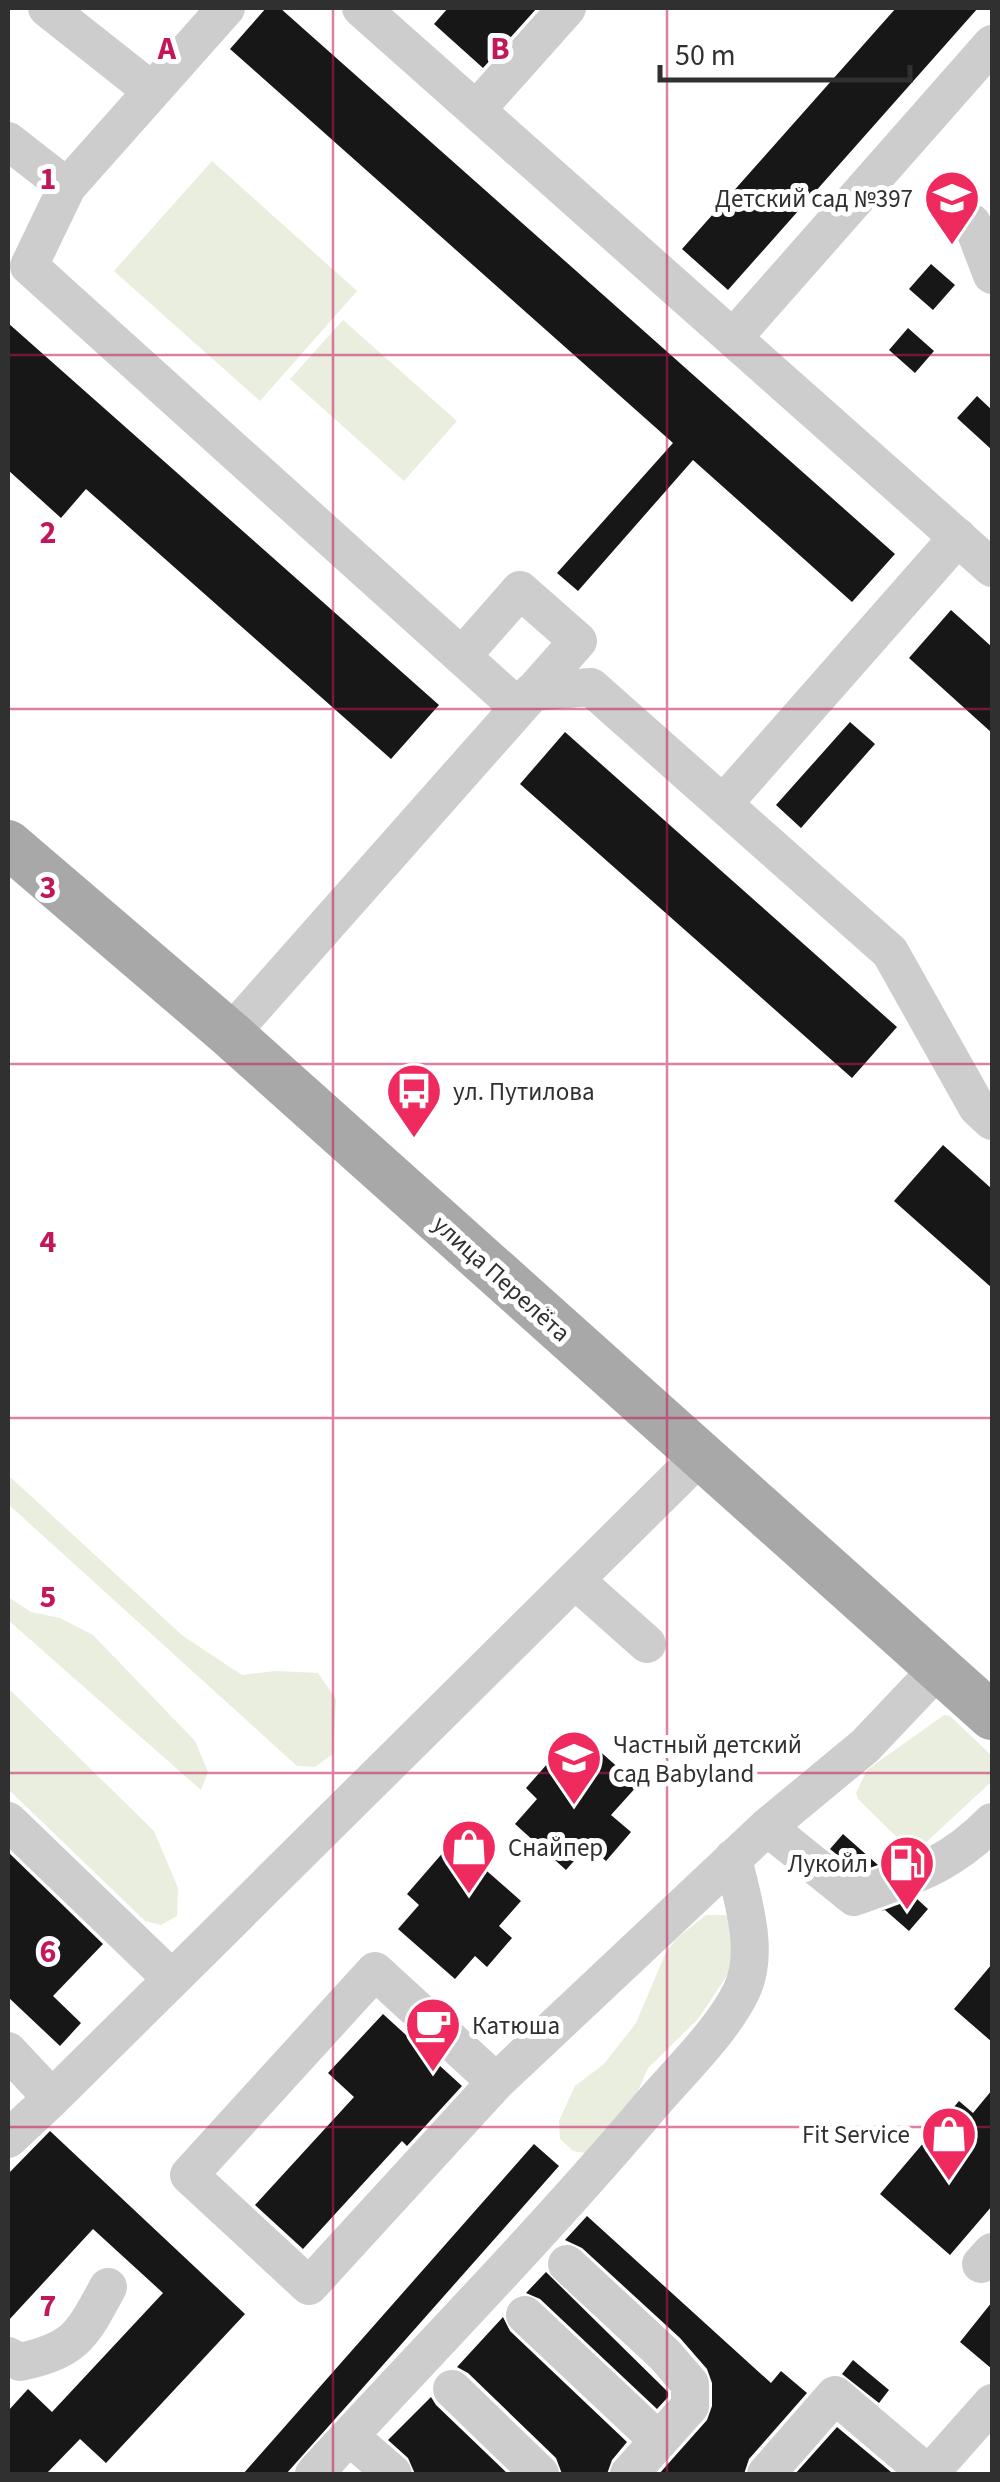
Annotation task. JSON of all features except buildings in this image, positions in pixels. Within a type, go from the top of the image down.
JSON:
[{"type":"main road","name":"улица Перелёта","points":[[8,844],[230,1034],[992,1716]]},
{"type":"lane","points":[[46,8],[152,91]]},
{"type":"lane","points":[[226,8],[67,187],[29,266],[462,656],[525,700],[591,686],[890,952],[977,1107],[992,1121]]},
{"type":"lane","points":[[361,8],[958,538],[991,563]]},
{"type":"lane","points":[[476,110],[567,8]]},
{"type":"lane","points":[[733,338],[992,44]]},
{"type":"lane","points":[[8,141],[67,187]]},
{"type":"lane","points":[[972,223],[992,275]]},
{"type":"lane","points":[[723,804],[958,538]]},
{"type":"lane","points":[[230,1034],[578,641],[520,590],[462,656]]},
{"type":"lane","points":[[8,2139],[700,1456]]},
{"type":"lane","points":[[575,1580],[647,1644]]},
{"type":"lane","points":[[496,2082],[375,1972],[189,2174],[309,2286],[496,2082],[767,1827],[865,1746],[938,1668]]},
{"type":"lane","points":[[8,1821],[172,1979]]},
{"type":"lane","points":[[767,1827],[854,1897],[937,1867],[976,1839],[992,1822]]},
{"type":"lane","points":[[314,2474],[576,2194],[718,2025],[742,1990],[748,1960],[748,1926],[734,1858]]},
{"type":"lane","points":[[8,2052],[52,2098]]},
{"type":"lane","points":[[567,2264],[665,2354],[690,2384],[690,2406],[629,2474]]},
{"type":"lane","points":[[8,2356],[20,2362],[54,2355],[84,2332],[108,2287]]},
{"type":"lane","points":[[526,2315],[659,2441]]},
{"type":"lane","points":[[452,2389],[540,2474]]},
{"type":"lane","points":[[766,2474],[835,2394],[928,2474],[992,2403]]},
{"type":"lane","points":[[349,2436],[392,2474]]},
{"type":"green space","points":[[212,161],[357,291],[260,401],[114,271]]},
{"type":"green space","points":[[343,320],[457,421],[404,481],[290,379]]},
{"type":"green space","points":[[8,1475],[183,1636],[242,1675],[276,1671],[318,1673],[336,1699],[333,1754],[315,1767],[297,1766],[8,1504]]},
{"type":"green space","points":[[8,1597],[31,1612],[60,1618],[93,1635],[195,1741],[208,1772],[201,1790],[8,1620]]},
{"type":"green space","points":[[8,1688],[154,1831],[178,1888],[177,1916],[161,1925],[145,1921],[8,1789]]},
{"type":"green space","points":[[944,1715],[950,1716],[992,1756],[992,1781],[920,1848],[908,1848],[856,1793],[867,1770]]},
{"type":"green space","points":[[706,1915],[725,1915],[741,1925],[738,1959],[698,2019],[648,2068],[620,2132],[591,2154],[573,2151],[560,2139],[559,2121],[575,2086],[604,2064],[636,2023],[666,1952]]},
{"type":"place","name":"Детский сад №397","points":[[952,247]]},
{"type":"place","name":"ул. Путилова","points":[[414,1140]]},
{"type":"place","name":"Частный детский сад Babyland","points":[[574,1807]]},
{"type":"place","name":"Снайпер","points":[[469,1896]]},
{"type":"place","name":"Лукойл","points":[[907,1912]]},
{"type":"place","name":"Катюша","points":[[433,2074]]},
{"type":"place","name":"Fit Service","points":[[949,2183]]}]
